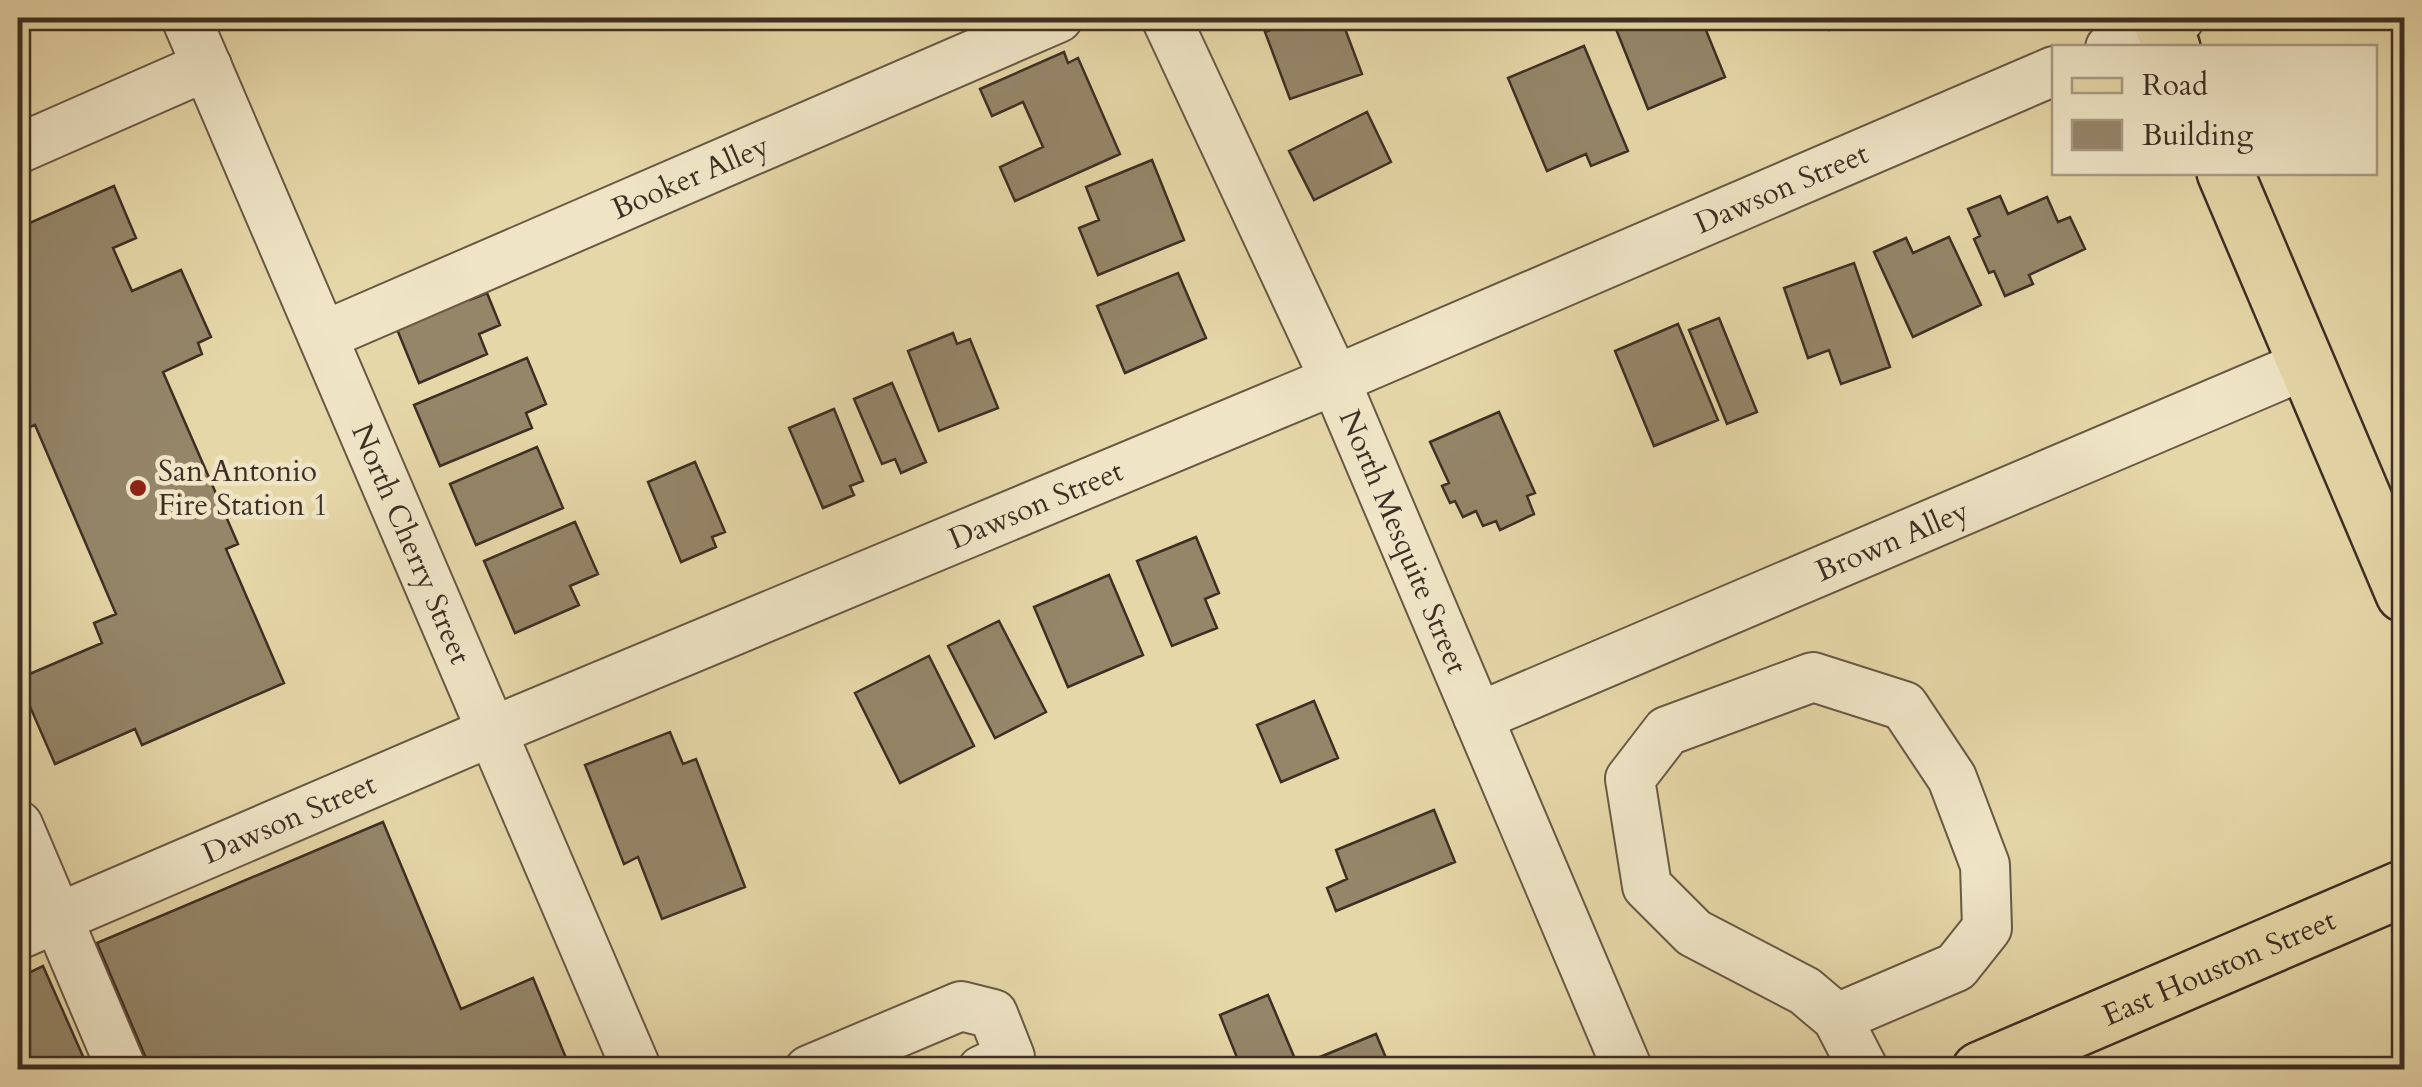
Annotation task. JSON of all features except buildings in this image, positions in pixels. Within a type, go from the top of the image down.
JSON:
[{"type":"main road","points":[[2227,175],[2306,364],[2389,513],[2404,594]]},
{"type":"main road","name":"East Houston Street","points":[[1980,1070],[2404,888]]},
{"type":"street","name":"North Cherry Street","points":[[186,18],[637,1070]]},
{"type":"street","name":"Booker Alley","points":[[324,336],[1058,18]]},
{"type":"street","name":"North Mesquite Street","points":[[1166,18],[1335,380],[1628,1070]]},
{"type":"street","points":[[2118,45],[2169,27]]},
{"type":"street","points":[[18,149],[206,66]]},
{"type":"street","name":"Dawson Street","points":[[36,927],[493,731],[1335,380],[2052,72]]},
{"type":"street","name":"Brown Alley","points":[[1478,716],[2306,364]]},
{"type":"street","points":[[1837,1018],[1956,967],[1987,928],[1985,864],[1952,778],[1904,706],[1814,676],[1668,731],[1630,779],[1647,886],[1694,933],[1805,990],[1837,1018],[1864,1070]]},
{"type":"street","points":[[18,825],[36,927],[122,1070]]},
{"type":"street","points":[[809,1070],[961,1006],[993,1014],[1010,1057],[982,1070]]},
{"type":"place","name":"San Antonio Fire Station 1","points":[[138,488]]}]
